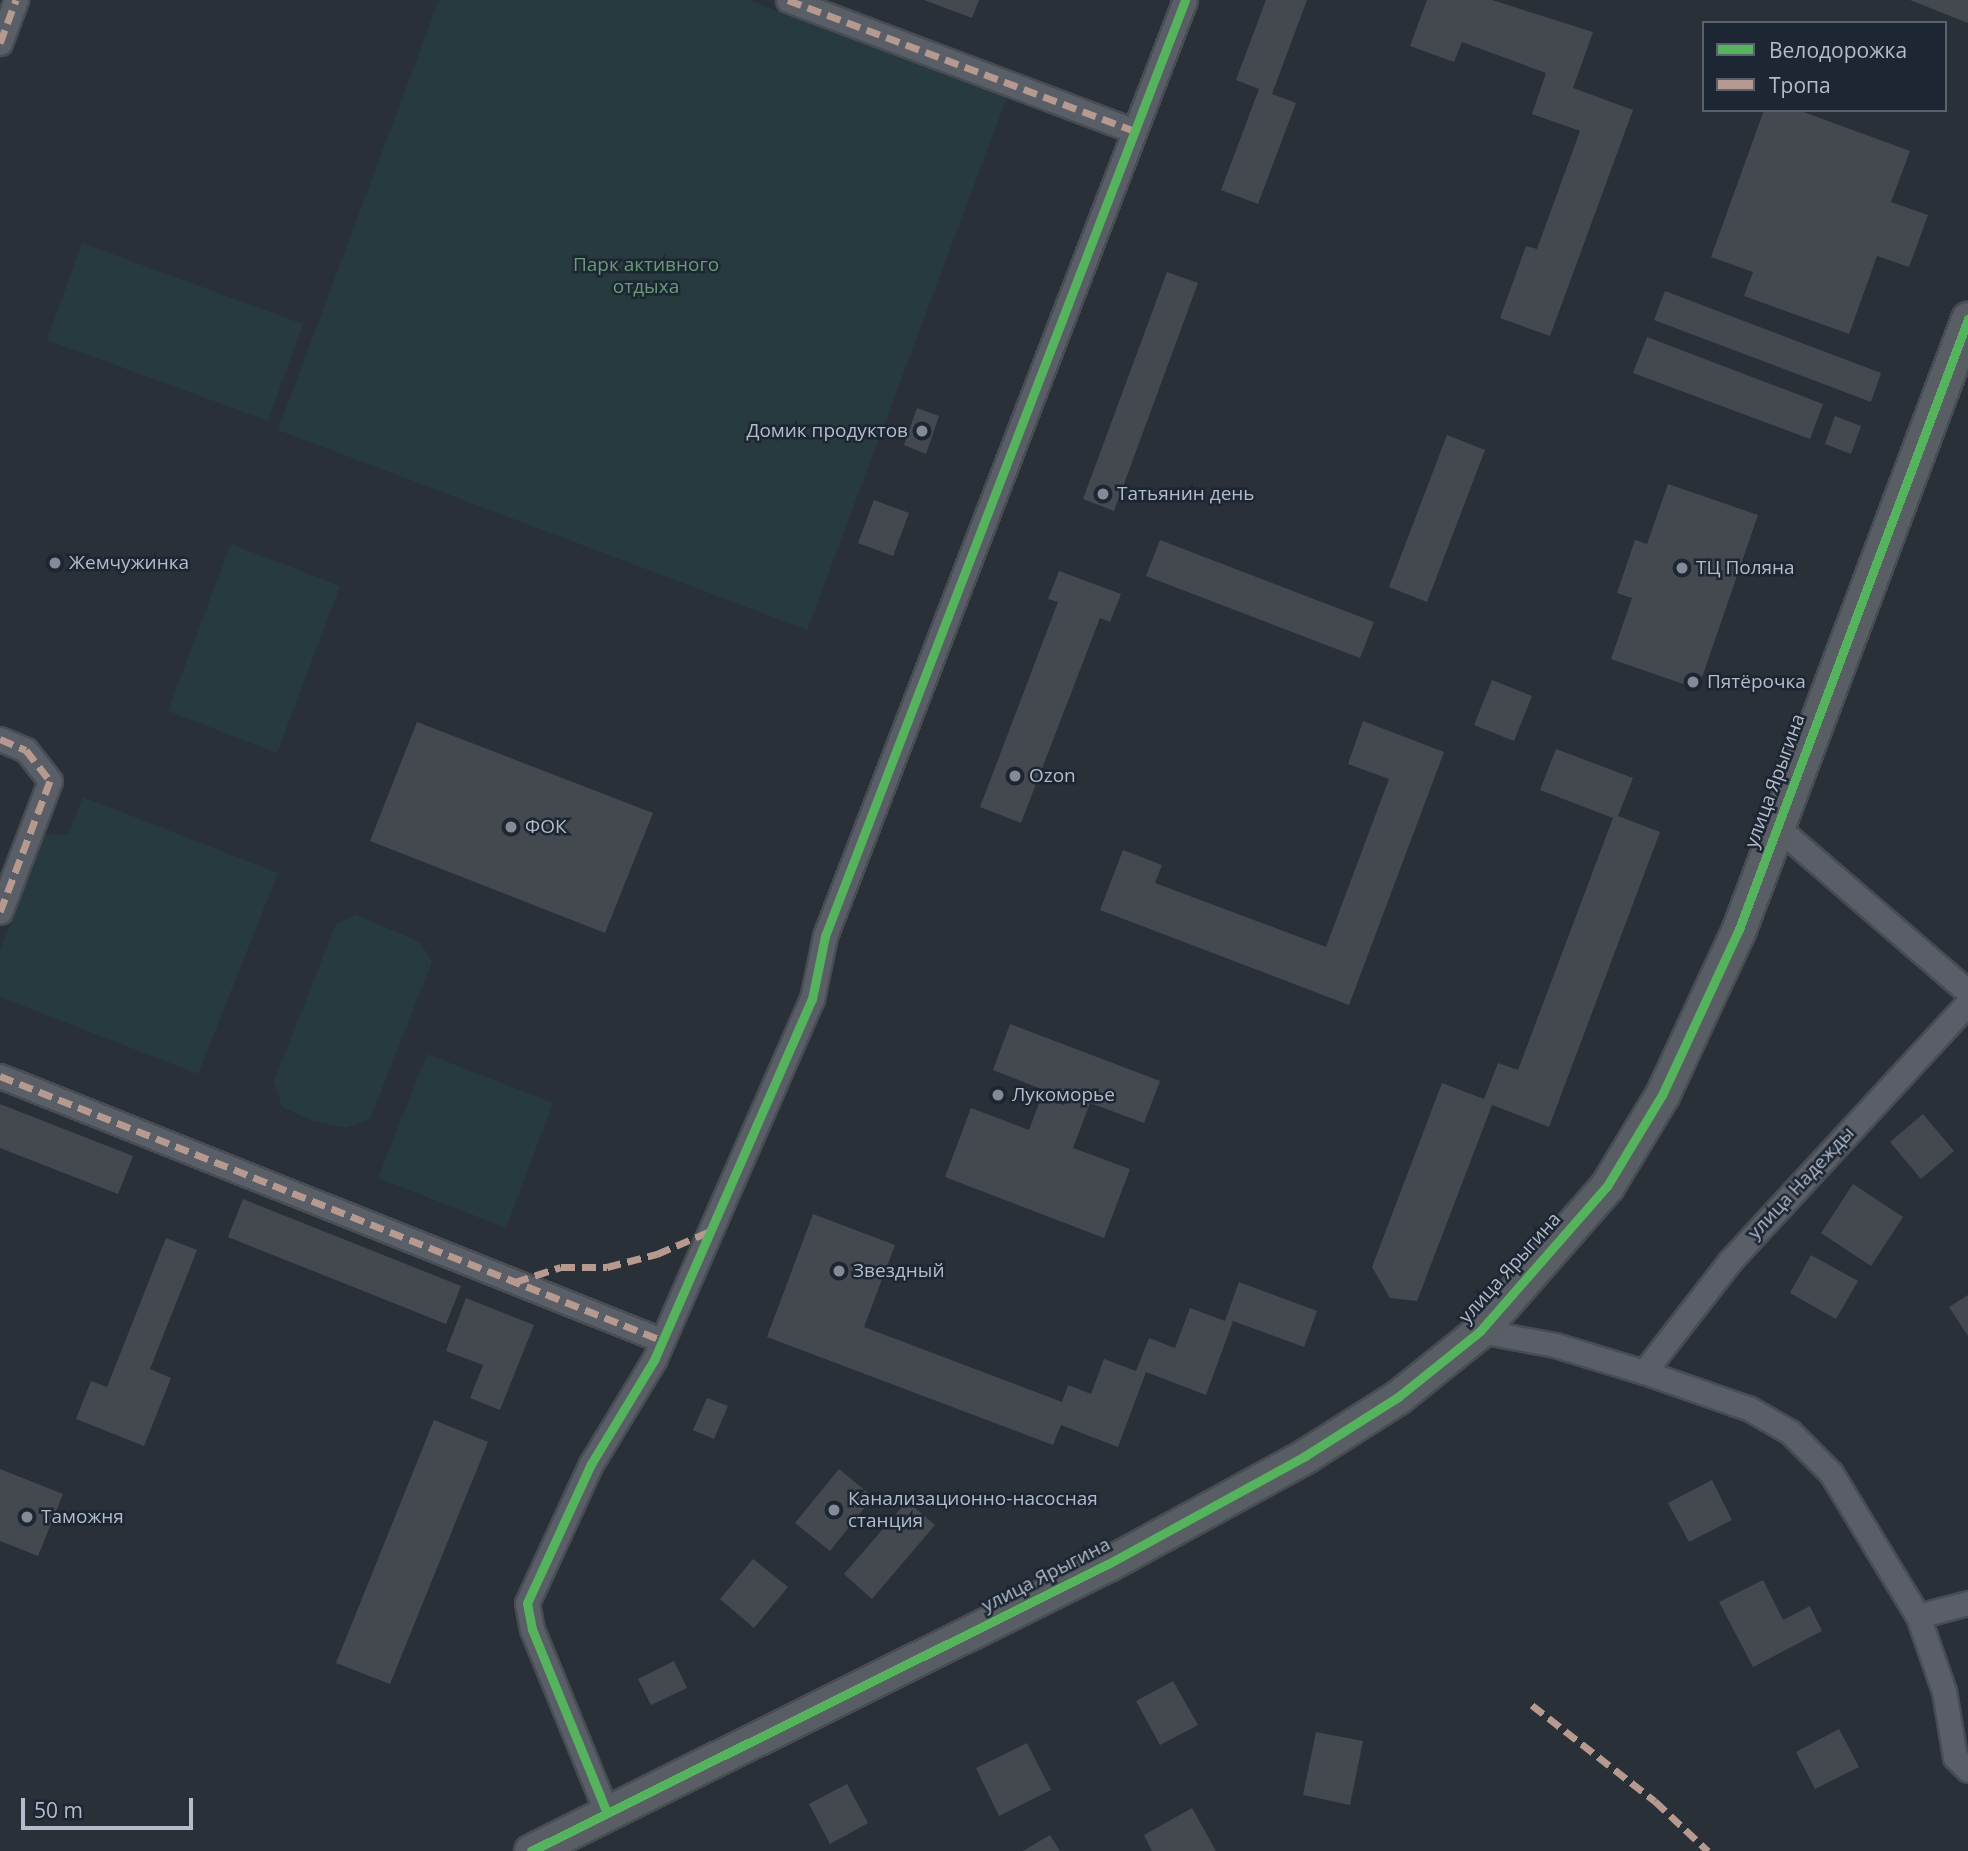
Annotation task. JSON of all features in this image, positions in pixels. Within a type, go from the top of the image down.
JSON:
[{"type":"street","points":[[0,43],[16,0]]},
{"type":"street","points":[[788,0],[1132,130]]},
{"type":"street","points":[[607,1813],[532,1629],[527,1603],[591,1464],[661,1340],[812,999],[825,936],[989,518],[1132,130],[1185,0]]},
{"type":"street","name":"улица Ярыгина","points":[[531,1851],[1108,1564],[1305,1456],[1398,1397],[1480,1331],[1607,1186],[1662,1095],[1739,929],[1968,319]]},
{"type":"street","points":[[0,739],[26,750],[50,781],[0,912]]},
{"type":"street","points":[[1777,827],[1968,992]]},
{"type":"street","name":"улица Надежды","points":[[1644,1371],[1730,1261],[1968,1003]]},
{"type":"street","points":[[0,1076],[661,1340]]},
{"type":"street","points":[[1480,1331],[1555,1345],[1644,1371],[1750,1409],[1790,1432],[1831,1473],[1918,1616],[1944,1690],[1955,1757],[1968,1770]]},
{"type":"street","points":[[1918,1616],[1968,1603]]},
{"type":"green space","name":"Парк активного отдыха","points":[[439,0],[749,0],[1007,97],[807,630],[278,430]]},
{"type":"green space","points":[[82,243],[303,324],[268,421],[47,340]]},
{"type":"green space","points":[[231,544],[340,586],[277,753],[168,711]]},
{"type":"green space","points":[[83,797],[278,873],[198,1074],[0,997],[0,950],[44,834],[68,835]]},
{"type":"green space","points":[[356,915],[420,942],[432,962],[370,1119],[346,1128],[313,1121],[282,1107],[274,1081],[336,924]]},
{"type":"green space","points":[[427,1054],[553,1103],[506,1228],[378,1178]]},
{"type":"building","points":[[924,0],[979,0],[972,18]]},
{"type":"building","points":[[1266,0],[1307,0],[1272,94],[1296,103],[1258,204],[1221,190],[1259,89],[1236,80]]},
{"type":"building","points":[[1427,0],[1492,0],[1593,32],[1573,88],[1633,110],[1550,336],[1500,318],[1526,246],[1537,249],[1580,131],[1532,114],[1546,73],[1462,42],[1454,62],[1410,46]]},
{"type":"building","points":[[1910,0],[1968,0],[1968,23]]},
{"type":"building","points":[[1763,112],[1803,112],[1910,151],[1891,202],[1928,215],[1909,267],[1877,256],[1849,334],[1744,296],[1753,272],[1711,257]]},
{"type":"building","points":[[1167,272],[1198,283],[1114,511],[1083,499]]},
{"type":"building","points":[[1665,291],[1881,373],[1871,402],[1654,320]]},
{"type":"building","points":[[1647,337],[1823,404],[1810,439],[1633,373]]},
{"type":"building","name":"Домик продуктов","points":[[917,408],[939,416],[926,454],[904,445]]},
{"type":"building","points":[[1835,416],[1861,426],[1851,454],[1825,444]]},
{"type":"building","points":[[1447,435],[1485,450],[1427,602],[1389,587]]},
{"type":"building","name":"ТЦ Поляна","points":[[1668,484],[1758,515],[1698,689],[1611,659],[1632,598],[1617,593],[1635,540],[1647,544]]},
{"type":"building","points":[[874,500],[909,513],[893,556],[858,543]]},
{"type":"building","points":[[1160,540],[1374,622],[1360,658],[1146,576]]},
{"type":"building","points":[[1059,571],[1121,594],[1110,622],[1100,618],[1021,823],[980,807],[1058,602],[1048,599]]},
{"type":"building","points":[[1492,680],[1532,696],[1514,741],[1474,725]]},
{"type":"building","points":[[1363,721],[1444,752],[1349,1005],[1100,910],[1123,850],[1162,865],[1155,883],[1326,947],[1389,779],[1348,764]]},
{"type":"building","name":"ФОК","points":[[417,722],[653,813],[605,933],[370,841]]},
{"type":"building","points":[[1556,749],[1633,778],[1618,816],[1660,832],[1549,1127],[1492,1105],[1417,1301],[1390,1298],[1372,1267],[1442,1083],[1484,1099],[1498,1063],[1518,1070],[1613,818],[1540,790]]},
{"type":"building","points":[[1010,1024],[1160,1081],[1144,1123],[1090,1103],[1073,1148],[1130,1169],[1104,1238],[945,1177],[971,1108],[1029,1130],[1044,1090],[993,1070]]},
{"type":"building","points":[[0,1104],[133,1156],[118,1194],[0,1148]]},
{"type":"building","points":[[1923,1114],[1954,1151],[1921,1179],[1890,1142]]},
{"type":"building","points":[[1853,1184],[1903,1217],[1871,1266],[1821,1233]]},
{"type":"building","points":[[243,1199],[461,1286],[446,1324],[228,1237]]},
{"type":"building","points":[[813,1214],[895,1245],[864,1327],[1062,1402],[1068,1385],[1091,1394],[1104,1359],[1136,1371],[1149,1338],[1175,1348],[1190,1308],[1225,1321],[1239,1282],[1317,1311],[1304,1347],[1233,1321],[1206,1395],[1146,1372],[1118,1447],[1061,1425],[1053,1445],[767,1337]]},
{"type":"building","points":[[166,1238],[197,1250],[150,1369],[171,1378],[144,1446],[76,1419],[91,1381],[107,1387]]},
{"type":"building","points":[[1811,1255],[1858,1281],[1836,1319],[1790,1293]]},
{"type":"building","points":[[1968,1295],[1968,1336],[1949,1307]]},
{"type":"building","points":[[466,1298],[534,1325],[500,1410],[470,1398],[483,1365],[446,1351]]},
{"type":"building","points":[[707,1398],[728,1406],[714,1439],[693,1430]]},
{"type":"building","points":[[434,1420],[488,1442],[390,1684],[336,1663]]},
{"type":"building","name":"Таможня","points":[[0,1469],[63,1494],[38,1556],[0,1541]]},
{"type":"building","name":"Канализационно-насосная станция","points":[[839,1469],[873,1497],[830,1551],[795,1523]]},
{"type":"building","points":[[1712,1480],[1732,1520],[1689,1542],[1668,1503]]},
{"type":"building","points":[[907,1501],[935,1525],[872,1599],[844,1574]]},
{"type":"building","points":[[753,1559],[788,1587],[754,1628],[720,1599]]},
{"type":"building","points":[[1763,1580],[1783,1620],[1810,1606],[1822,1631],[1753,1667],[1719,1602]]},
{"type":"building","points":[[674,1661],[687,1688],[651,1705],[638,1679]]},
{"type":"building","points":[[1173,1681],[1198,1725],[1160,1745],[1136,1701]]},
{"type":"building","points":[[1839,1729],[1859,1767],[1815,1789],[1796,1752]]},
{"type":"building","points":[[1316,1732],[1363,1741],[1350,1805],[1303,1795]]},
{"type":"building","points":[[1027,1743],[1051,1790],[999,1816],[976,1768]]},
{"type":"building","points":[[847,1784],[868,1823],[830,1844],[809,1804]]},
{"type":"building","points":[[1192,1808],[1216,1851],[1152,1851],[1144,1835]]},
{"type":"building","points":[[1050,1835],[1060,1851],[1023,1851]]},
{"type":"marked path","points":[[0,43],[16,0]]},
{"type":"marked path","points":[[788,0],[1132,130]]},
{"type":"marked path","points":[[0,739],[26,750],[50,781],[0,912]]},
{"type":"marked path","points":[[0,1076],[661,1340]]},
{"type":"marked path","points":[[515,1282],[561,1267],[607,1267],[657,1254],[708,1232]]},
{"type":"marked path","points":[[1532,1705],[1655,1801],[1708,1851]]},
{"type":"cycle path","points":[[607,1813],[532,1629],[527,1603],[591,1464],[654,1360],[812,999],[825,936],[1185,0]]},
{"type":"cycle path","points":[[531,1851],[1108,1564],[1305,1456],[1398,1397],[1480,1331],[1607,1186],[1662,1095],[1739,929],[1968,319]]},
{"type":"place","name":"Домик продуктов","points":[[922,431]]},
{"type":"place","name":"Татьянин день","points":[[1103,494]]},
{"type":"place","name":"Жемчужинка","points":[[55,563]]},
{"type":"place","name":"ТЦ Поляна","points":[[1682,568]]},
{"type":"place","name":"Пятёрочка","points":[[1693,682]]},
{"type":"place","name":"Ozon","points":[[1015,776]]},
{"type":"place","name":"ФОК","points":[[511,827]]},
{"type":"place","name":"Лукоморье","points":[[998,1095]]},
{"type":"place","name":"Звездный","points":[[839,1271]]},
{"type":"place","name":"Канализационно-насосная станция","points":[[834,1510]]},
{"type":"place","name":"Таможня","points":[[27,1517]]}]
